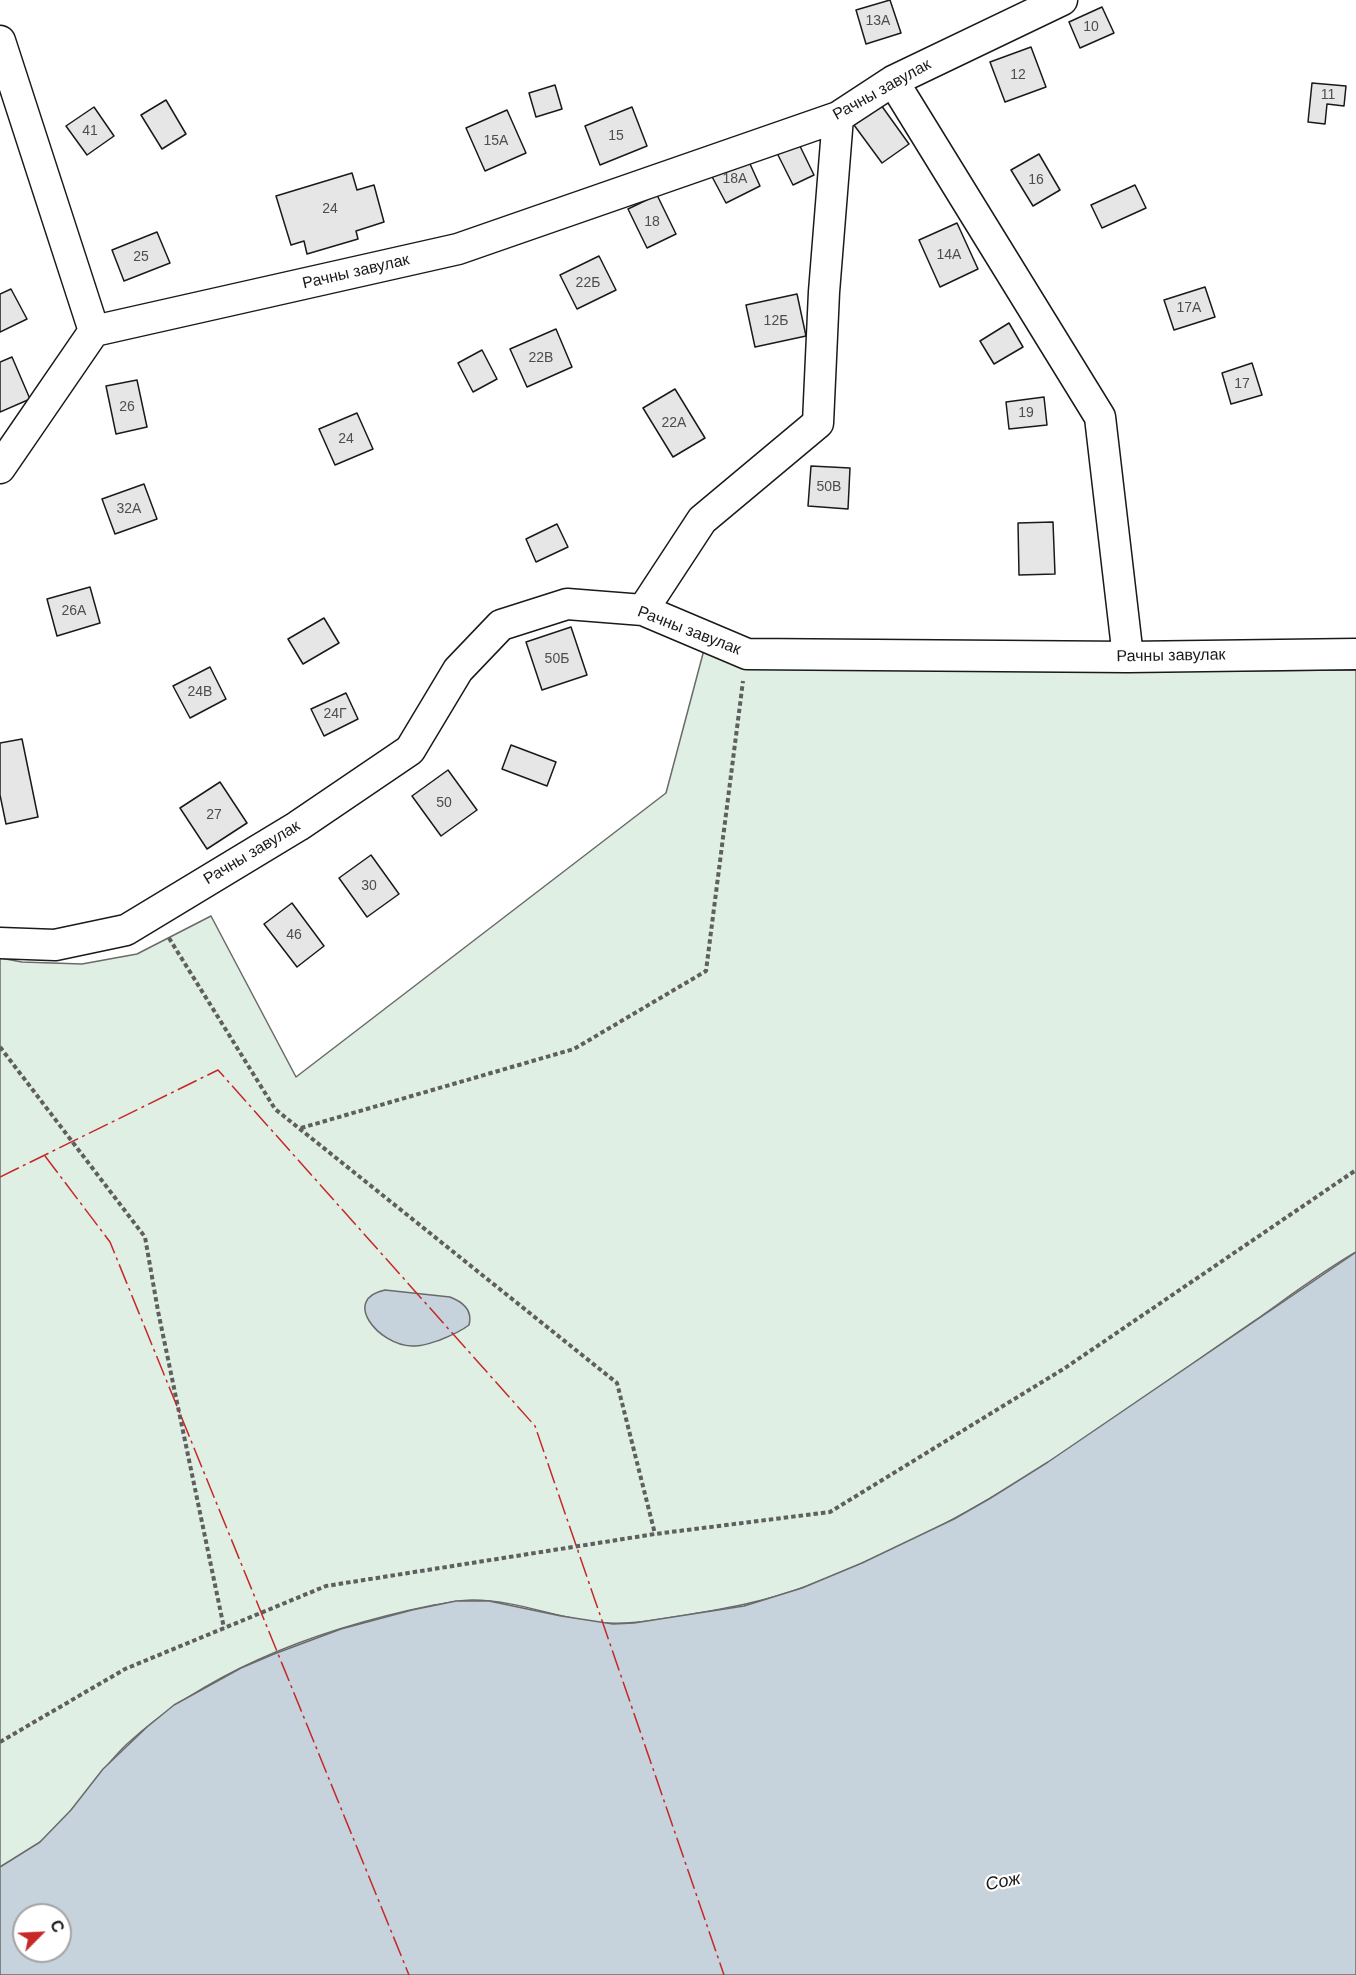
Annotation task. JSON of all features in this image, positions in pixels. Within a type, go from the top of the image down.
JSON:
[{"type":"street","name":"Рачны завулак","points":[[94,331],[458,249],[838,117],[893,81],[1062,0]]},
{"type":"street","points":[[0,40],[94,331],[0,468]]},
{"type":"street","points":[[893,81],[1100,417],[1128,657]]},
{"type":"street","points":[[643,610],[702,520],[818,423],[824,292],[838,117]]},
{"type":"street","name":"Рачны завулак","points":[[0,944],[55,945],[126,930],[298,826],[410,750],[458,670],[501,625],[567,604],[643,610],[747,654],[1128,657],[1356,654]]},
{"type":"path","points":[[300,1128],[574,1049],[706,971],[747,654]]},
{"type":"path","points":[[153,912],[275,1109],[617,1383],[655,1534]]},
{"type":"path","points":[[0,1047],[144,1237],[224,1628]]},
{"type":"path","points":[[0,1742],[125,1669],[326,1586],[655,1534],[830,1512],[1065,1368],[1356,1170]]},
{"type":"green space","points":[[705,646],[772,668],[1081,672],[1356,670],[1356,1252],[1307,1283],[1024,1478],[923,1535],[807,1586],[733,1607],[630,1623],[580,1620],[504,1603],[458,1601],[352,1625],[271,1654],[195,1693],[160,1717],[115,1756],[52,1832],[30,1850],[0,1867],[0,958],[22,962],[82,964],[137,954],[211,916],[296,1077],[666,793]]},
{"type":"water","name":"Сож","points":[[1356,1252],[1356,1975],[0,1975],[0,1867],[40,1842],[71,1810],[103,1769],[147,1727],[174,1705],[241,1668],[341,1629],[456,1601],[489,1601],[613,1624],[634,1623],[744,1606],[802,1588],[862,1563],[954,1519],[1048,1462]]},
{"type":"water","points":[[385,1290],[450,1297],[466,1307],[470,1315],[469,1325],[440,1340],[426,1344],[415,1346],[399,1344],[377,1330],[369,1321],[365,1311],[366,1302],[372,1295]]},
{"type":"building","points":[[890,0],[901,33],[866,44],[856,10]]},
{"type":"building","points":[[1102,7],[1114,33],[1080,48],[1069,22]]},
{"type":"building","points":[[1031,47],[1046,87],[1005,102],[990,62]]},
{"type":"building","points":[[1312,83],[1346,86],[1344,106],[1327,104],[1325,124],[1308,122]]},
{"type":"building","points":[[555,85],[562,109],[536,117],[529,93]]},
{"type":"building","points":[[166,100],[186,134],[162,149],[141,115]]},
{"type":"building","points":[[881,105],[909,144],[882,163],[854,125]]},
{"type":"building","points":[[94,107],[114,136],[87,155],[66,126]]},
{"type":"building","points":[[632,107],[647,146],[600,165],[585,126]]},
{"type":"building","points":[[507,110],[526,153],[485,171],[466,128]]},
{"type":"building","points":[[797,140],[814,175],[793,185],[776,151]]},
{"type":"building","points":[[1039,154],[1060,190],[1033,206],[1011,170]]},
{"type":"building","points":[[746,155],[760,186],[726,203],[709,171]]},
{"type":"building","points":[[352,173],[357,190],[374,185],[384,222],[356,231],[358,239],[307,254],[304,241],[291,245],[276,196]]},
{"type":"building","points":[[1135,185],[1146,208],[1102,228],[1091,205]]},
{"type":"building","points":[[657,195],[676,234],[647,248],[628,209]]},
{"type":"building","points":[[957,223],[978,269],[940,287],[919,240]]},
{"type":"building","points":[[157,232],[170,263],[124,281],[112,250]]},
{"type":"building","points":[[599,256],[616,290],[577,309],[560,275]]},
{"type":"building","points":[[1205,287],[1215,317],[1174,330],[1164,300]]},
{"type":"building","points":[[11,289],[27,319],[0,332],[0,294]]},
{"type":"building","points":[[797,294],[806,336],[755,347],[746,305]]},
{"type":"building","points":[[1009,323],[1023,347],[994,364],[980,341]]},
{"type":"building","points":[[556,329],[572,367],[527,387],[510,349]]},
{"type":"building","points":[[482,350],[497,379],[473,392],[458,363]]},
{"type":"building","points":[[12,357],[30,399],[0,412],[0,362]]},
{"type":"building","points":[[1252,363],[1262,395],[1231,404],[1222,373]]},
{"type":"building","points":[[137,380],[147,427],[116,434],[106,386]]},
{"type":"building","points":[[675,389],[705,438],[673,457],[643,408]]},
{"type":"building","points":[[1044,397],[1047,425],[1009,429],[1006,402]]},
{"type":"building","points":[[357,413],[373,449],[335,465],[319,429]]},
{"type":"building","points":[[811,466],[850,468],[848,509],[808,506]]},
{"type":"building","points":[[144,484],[157,519],[115,534],[102,499]]},
{"type":"building","points":[[1053,522],[1055,574],[1019,575],[1018,523]]},
{"type":"building","points":[[557,524],[568,547],[536,562],[526,539]]},
{"type":"building","points":[[90,587],[100,623],[57,636],[47,599]]},
{"type":"building","points":[[324,618],[339,643],[303,664],[288,639]]},
{"type":"building","points":[[571,627],[587,675],[542,690],[526,642]]},
{"type":"building","points":[[210,667],[226,699],[190,718],[173,686]]},
{"type":"building","points":[[346,693],[358,719],[324,736],[311,709]]},
{"type":"building","points":[[22,739],[38,817],[6,824],[0,795],[0,743]]},
{"type":"building","points":[[511,745],[556,762],[547,786],[502,769]]},
{"type":"building","points":[[448,770],[477,810],[441,836],[412,796]]},
{"type":"building","points":[[220,782],[247,823],[207,849],[180,808]]},
{"type":"building","points":[[371,855],[399,894],[367,917],[339,878]]},
{"type":"building","points":[[292,903],[324,946],[297,967],[264,924]]},
{"type":"power","points":[[0,1177],[218,1070],[535,1426],[724,1975]]},
{"type":"power","points":[[45,1156],[110,1242],[409,1975]]}]
